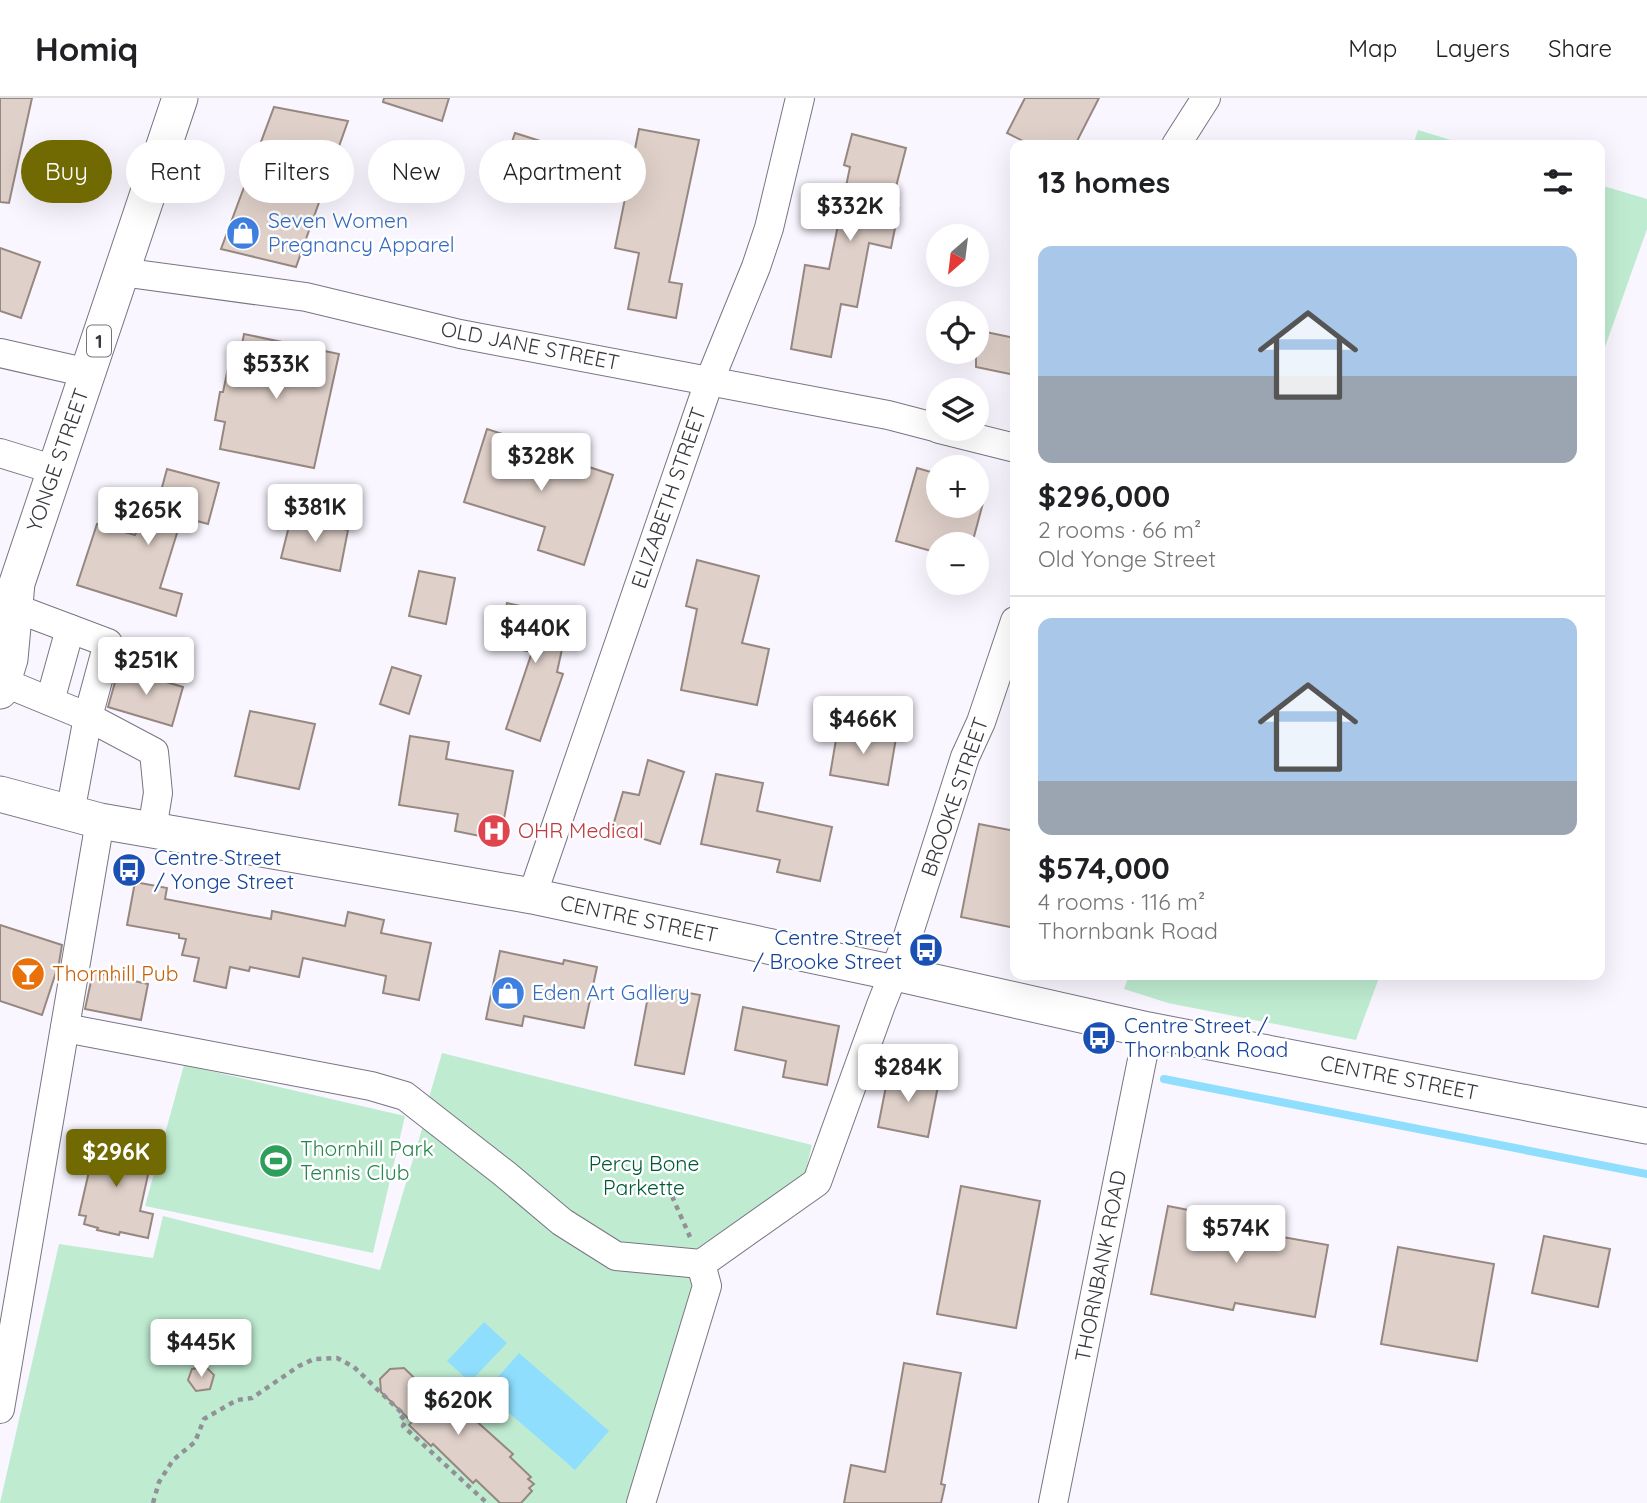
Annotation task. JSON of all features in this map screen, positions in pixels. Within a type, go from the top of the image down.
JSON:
[{"type":"main road","name":"YONGE STREET","points":[[1,687],[10,659],[11,598],[179,98]]},
{"type":"main road","name":"CENTRE STREET","points":[[0,794],[85,817],[532,896],[1148,1030],[1647,1126]]},
{"type":"street","name":"ELIZABETH STREET","points":[[532,896],[709,382],[757,267],[800,98]]},
{"type":"street","points":[[1180,140],[1206,98]]},
{"type":"street","name":"OLD JANE STREET","points":[[121,272],[306,297],[460,334],[888,415],[926,425]]},
{"type":"street","points":[[0,353],[88,373]]},
{"type":"street","name":"OLD JANE STREET","points":[[987,441],[1010,447]]},
{"type":"street","points":[[0,453],[55,470]]},
{"type":"street","points":[[11,598],[80,633],[108,643],[70,709]]},
{"type":"street","points":[[0,1409],[65,1028],[85,817],[70,709],[80,633]]},
{"type":"street","name":"BROOKE STREET","points":[[701,1264],[817,1182],[895,973],[965,757],[981,722],[1010,636]]},
{"type":"street","points":[[1,687],[70,709],[154,752],[158,793],[152,830]]},
{"type":"street","points":[[65,1028],[371,1086],[405,1096],[562,1222],[616,1256],[701,1264],[707,1286],[641,1503]]},
{"type":"street","name":"THORNBANK ROAD","points":[[1053,1503],[1148,1030]]},
{"type":"path","points":[[668,1187],[701,1264]]},
{"type":"path","points":[[153,1503],[159,1482],[173,1460],[195,1441],[204,1419],[237,1400],[253,1398],[299,1366],[314,1359],[337,1358],[354,1367],[401,1412],[399,1414],[406,1421],[403,1426],[487,1503]]},
{"type":"green space","points":[[1418,130],[1451,140],[1415,140]]},
{"type":"green space","points":[[1605,186],[1647,199],[1647,229],[1605,347]]},
{"type":"green space","points":[[1127,980],[1378,980],[1356,1040],[1168,1003],[1124,989]]},
{"type":"green space","name":"Percy Bone Parkette","points":[[442,1053],[812,1145],[804,1178],[727,1232],[696,1249],[685,1252],[664,1251],[600,1236],[428,1101]]},
{"type":"green space","name":"Thornhill Park Tennis Club","points":[[184,1065],[405,1116],[373,1253],[145,1206]]},
{"type":"green space","points":[[425,1119],[527,1205],[711,1279],[638,1503],[0,1503],[59,1244],[153,1258],[163,1216],[380,1270]]},
{"type":"water","points":[[484,1322],[507,1343],[470,1382],[447,1361]]},
{"type":"water","points":[[519,1353],[609,1431],[575,1470],[485,1392]]},
{"type":"building","points":[[0,98],[32,98],[9,203],[0,202]]},
{"type":"building","points":[[384,98],[449,98],[442,121],[383,102]]},
{"type":"building","points":[[1025,98],[1099,98],[1078,140],[1021,140],[1007,133]]},
{"type":"building","points":[[274,107],[348,121],[341,140],[262,140]]},
{"type":"building","points":[[639,129],[699,140],[669,282],[682,284],[676,318],[628,309],[639,253],[615,248],[624,203],[646,203],[646,140],[637,140]]},
{"type":"building","points":[[515,133],[537,140],[513,140]]},
{"type":"building","points":[[852,134],[906,148],[891,206],[899,208],[891,248],[869,243],[857,307],[841,304],[831,357],[791,349],[805,265],[829,269],[850,167],[844,165]]},
{"type":"building","points":[[239,201],[239,203],[319,203],[296,267],[221,249]]},
{"type":"building","points":[[0,248],[40,262],[21,318],[0,311]]},
{"type":"building","points":[[989,333],[1010,337],[1010,374],[976,367],[976,364],[989,364]]},
{"type":"building","points":[[244,334],[339,354],[314,468],[220,449],[225,422],[215,420],[220,392],[223,392],[230,359],[239,360]]},
{"type":"building","points":[[487,429],[554,451],[553,455],[613,475],[584,565],[538,550],[545,527],[464,502]]},
{"type":"building","points":[[917,468],[926,471],[926,518],[979,518],[975,532],[926,532],[926,550],[896,541]]},
{"type":"building","points":[[167,469],[219,483],[208,524],[182,517],[160,588],[182,594],[176,616],[77,585],[97,524],[135,535],[137,531],[149,535]]},
{"type":"building","points":[[291,518],[348,530],[340,571],[281,558]]},
{"type":"building","points":[[697,560],[759,576],[742,643],[769,649],[757,705],[681,690],[697,609],[686,606]]},
{"type":"building","points":[[419,571],[455,578],[446,624],[409,616]]},
{"type":"building","points":[[507,603],[569,617],[557,672],[563,674],[540,741],[506,729],[532,652],[498,645]]},
{"type":"building","points":[[392,667],[421,676],[409,714],[380,704]]},
{"type":"building","points":[[119,668],[183,687],[172,726],[108,707]]},
{"type":"building","points":[[250,711],[315,724],[299,789],[235,776]]},
{"type":"building","points":[[838,728],[896,738],[888,785],[830,775]]},
{"type":"building","points":[[410,736],[449,742],[446,759],[513,771],[500,840],[455,831],[458,814],[399,805]]},
{"type":"building","points":[[648,760],[684,772],[660,844],[612,829],[623,792],[639,795]]},
{"type":"building","points":[[716,774],[763,783],[757,811],[832,827],[820,881],[777,872],[780,860],[701,844]]},
{"type":"building","points":[[979,824],[1010,830],[1010,927],[961,917]]},
{"type":"building","points":[[135,882],[167,888],[165,899],[271,919],[272,911],[345,926],[348,912],[384,920],[381,933],[431,943],[419,1000],[383,993],[386,976],[303,958],[299,977],[250,967],[249,971],[230,967],[226,988],[194,981],[199,958],[182,955],[186,939],[179,938],[179,934],[127,925]]},
{"type":"building","name":"Thornhill Pub","points":[[0,925],[62,945],[42,1015],[0,1001]]},
{"type":"building","points":[[500,951],[563,964],[564,960],[597,967],[584,1028],[524,1016],[522,1026],[486,1019]]},
{"type":"building","points":[[93,972],[148,984],[141,1020],[85,1009]]},
{"type":"building","points":[[650,986],[700,995],[684,1074],[635,1065]]},
{"type":"building","points":[[743,1007],[839,1026],[827,1085],[783,1077],[786,1061],[735,1050]]},
{"type":"building","points":[[889,1071],[939,1081],[928,1137],[878,1127]]},
{"type":"building","points":[[88,1140],[153,1152],[140,1211],[153,1214],[148,1238],[120,1232],[119,1235],[84,1224],[86,1216],[79,1215],[90,1167],[82,1166]]},
{"type":"building","points":[[961,1186],[1040,1201],[1016,1328],[937,1314]]},
{"type":"building","points":[[1168,1206],[1250,1222],[1249,1231],[1328,1245],[1315,1317],[1235,1303],[1233,1310],[1151,1294]]},
{"type":"building","points":[[1544,1236],[1610,1249],[1598,1307],[1532,1293]]},
{"type":"building","points":[[1398,1247],[1494,1264],[1477,1361],[1381,1344]]},
{"type":"building","points":[[904,1363],[961,1373],[941,1484],[945,1485],[941,1503],[844,1503],[851,1465],[885,1472]]},
{"type":"building","points":[[206,1367],[214,1375],[210,1389],[196,1391],[188,1380],[192,1369]]},
{"type":"building","points":[[404,1368],[427,1390],[434,1383],[513,1454],[510,1457],[531,1477],[528,1479],[534,1484],[529,1488],[532,1491],[521,1503],[500,1503],[476,1480],[473,1483],[409,1425],[412,1422],[381,1392],[380,1379],[390,1369]]},
{"type":"waterway","points":[[1164,1079],[1647,1174]]},
{"type":"place","name":"Seven Women Pregnancy Apparel","points":[[243,233]]},
{"type":"place","name":"OHR Medical","points":[[494,831]]},
{"type":"place","name":"Centre Street / Yonge Street","points":[[129,870]]},
{"type":"place","name":"Centre Street / Brooke Street","points":[[926,950]]},
{"type":"place","name":"Thornhill Pub","points":[[28,974]]},
{"type":"place","name":"Eden Art Gallery","points":[[508,993]]},
{"type":"place","name":"Centre Street / Thornbank Road","points":[[1099,1038]]},
{"type":"place","name":"Thornhill Park Tennis Club","points":[[276,1161]]}]
